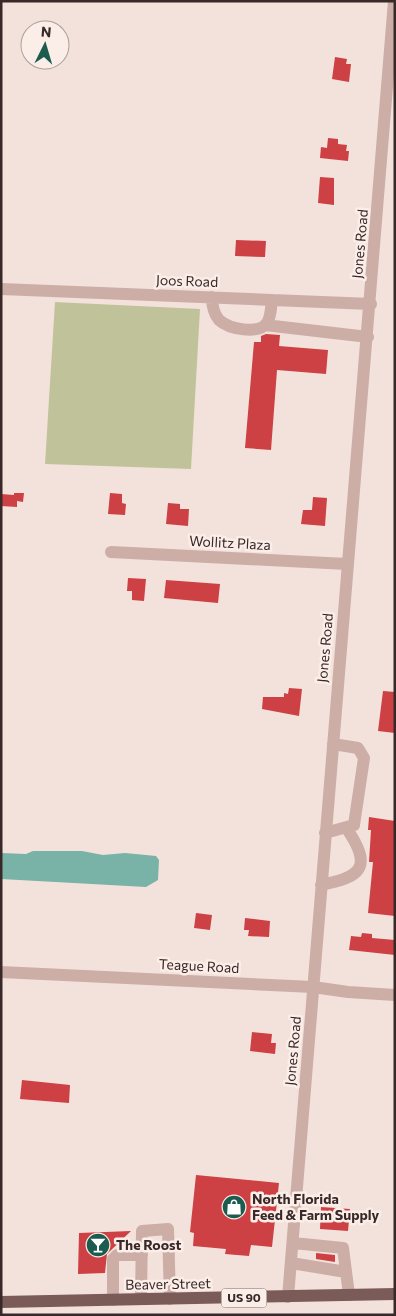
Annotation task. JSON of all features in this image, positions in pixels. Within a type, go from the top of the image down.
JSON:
[{"type":"main road","name":"Beaver Street","points":[[1,1302],[395,1294]]},
{"type":"street","name":"Jones Road","points":[[288,1297],[347,564],[392,55],[394,1]]},
{"type":"street","name":"Joos Road","points":[[1,289],[371,304]]},
{"type":"street","points":[[212,297],[212,306],[220,320],[243,330],[254,330],[266,325],[368,337]]},
{"type":"street","points":[[266,325],[272,300]]},
{"type":"street","name":"Wollitz Plaza","points":[[111,552],[347,564]]},
{"type":"street","points":[[326,833],[354,826],[364,758],[358,748],[333,744]]},
{"type":"street","points":[[321,885],[342,881],[358,871],[362,861],[361,852],[347,829]]},
{"type":"street","name":"Teague Road","points":[[1,972],[313,987],[395,996]]},
{"type":"street","points":[[141,1300],[142,1231],[168,1229],[170,1299]]},
{"type":"street","points":[[293,1243],[343,1248],[349,1295]]},
{"type":"street","points":[[307,1265],[310,1245]]},
{"type":"street","points":[[113,1300],[113,1259],[117,1255],[142,1255]]},
{"type":"street","points":[[291,1263],[346,1272]]},
{"type":"green space","points":[[55,302],[200,309],[191,469],[45,464]]},
{"type":"water","points":[[33,851],[82,851],[103,855],[125,853],[156,856],[159,860],[158,880],[146,887],[1,879],[1,853],[26,854]]},
{"type":"building","points":[[335,57],[347,59],[346,64],[351,64],[349,82],[332,79]]},
{"type":"building","points":[[328,138],[338,139],[338,144],[347,145],[346,151],[349,151],[348,161],[320,158],[321,147],[327,148]]},
{"type":"building","points":[[320,177],[334,178],[334,205],[318,203]]},
{"type":"building","points":[[236,240],[266,241],[265,257],[235,256]]},
{"type":"building","points":[[266,334],[280,335],[279,346],[328,350],[326,374],[277,370],[271,450],[245,448],[254,342],[261,342],[261,336]]},
{"type":"building","points":[[14,493],[24,493],[23,502],[17,501],[17,507],[1,506],[1,494],[14,495]]},
{"type":"building","points":[[110,493],[122,494],[122,503],[126,504],[125,515],[108,514]]},
{"type":"building","points":[[313,497],[327,498],[325,526],[301,524],[303,510],[312,510]]},
{"type":"building","points":[[168,503],[180,504],[180,509],[189,509],[188,526],[166,524]]},
{"type":"building","points":[[128,578],[146,579],[144,601],[132,600],[132,591],[127,591]]},
{"type":"building","points":[[166,580],[220,584],[218,603],[164,598]]},
{"type":"building","points":[[289,688],[302,689],[299,716],[262,709],[263,697],[284,697],[284,693],[288,694]]},
{"type":"building","points":[[383,691],[395,692],[395,733],[378,731]]},
{"type":"building","points":[[369,817],[395,821],[395,916],[368,913],[373,862],[369,862],[371,830],[368,830]]},
{"type":"building","points":[[196,913],[212,915],[210,930],[194,928]]},
{"type":"building","points":[[245,918],[270,921],[269,937],[248,936],[249,930],[244,930]]},
{"type":"building","points":[[362,933],[372,934],[372,938],[395,940],[395,955],[349,950],[351,936],[361,937]]},
{"type":"building","points":[[252,1032],[272,1034],[271,1043],[276,1043],[275,1054],[250,1051]]},
{"type":"building","points":[[22,1080],[70,1085],[69,1103],[20,1099]]},
{"type":"building","name":"North Florida Feed & Farm Supply","points":[[196,1175],[279,1183],[272,1247],[251,1245],[249,1256],[225,1254],[226,1249],[193,1246],[194,1233],[190,1232]]},
{"type":"building","points":[[321,1207],[350,1209],[348,1231],[320,1229]]},
{"type":"building","name":"The Roost","points":[[131,1231],[107,1254],[105,1273],[78,1274],[79,1233]]},
{"type":"building","points":[[316,1253],[335,1255],[335,1262],[316,1259]]},
{"type":"place","name":"North Florida Feed & Farm Supply","points":[[234,1207]]},
{"type":"place","name":"The Roost","points":[[98,1245]]}]
